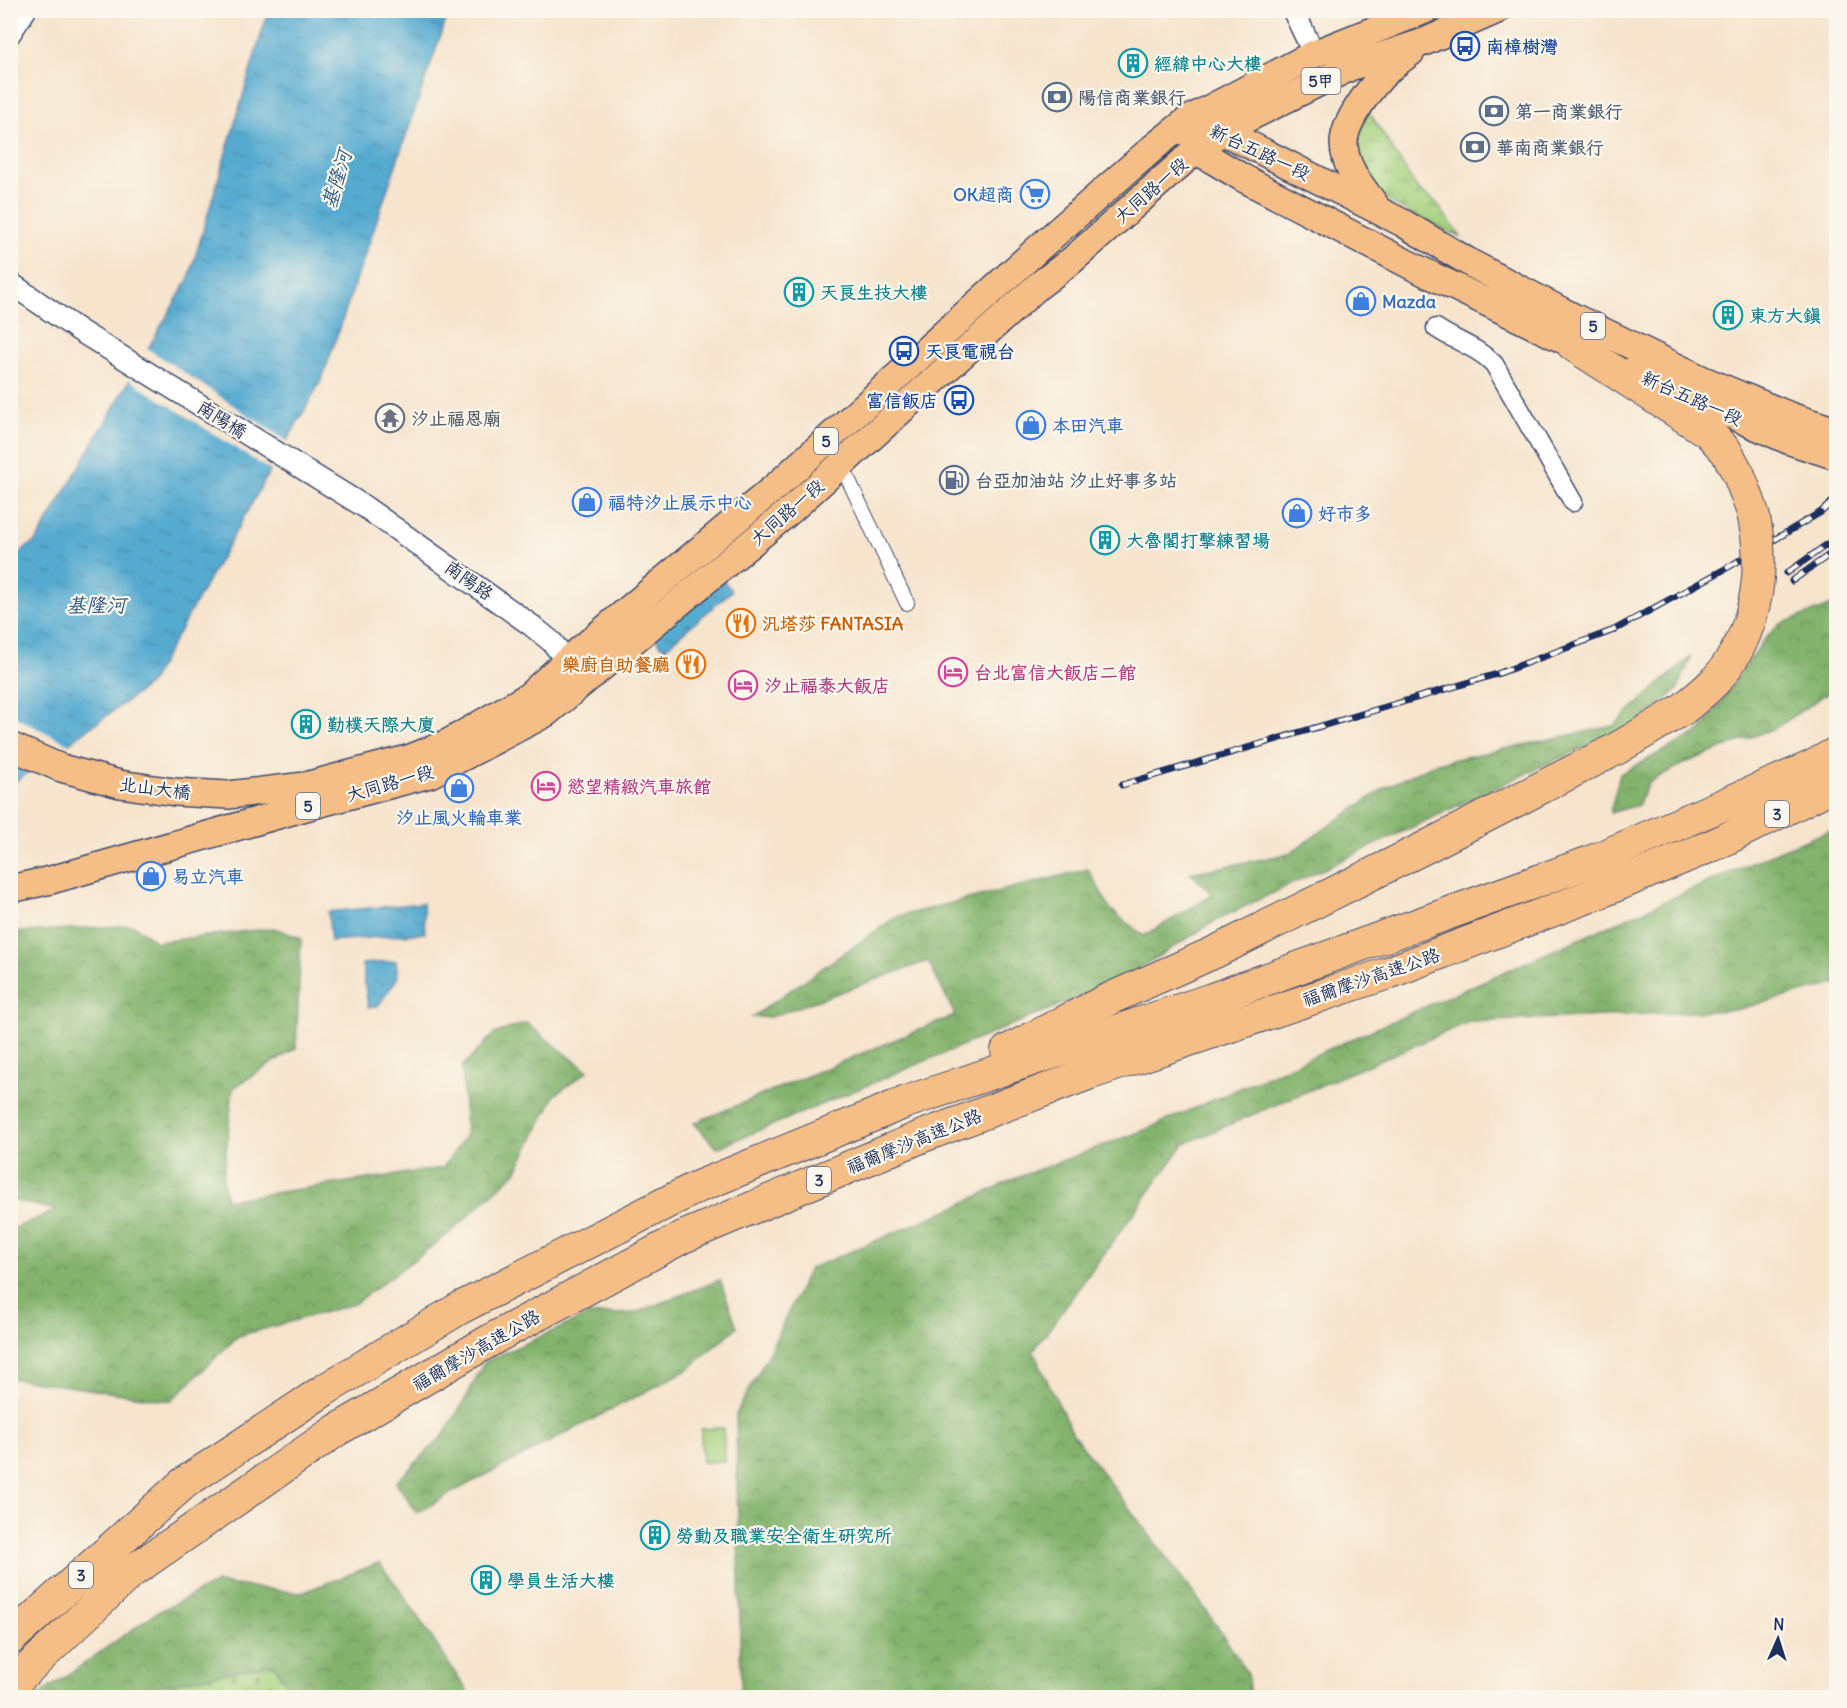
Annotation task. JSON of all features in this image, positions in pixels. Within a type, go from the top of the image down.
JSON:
[{"type":"highway","points":[[906,1102],[1107,1000],[1215,952],[1618,748],[1683,710],[1717,679],[1740,645],[1755,606],[1758,559],[1754,518],[1739,475],[1726,451],[1708,432],[1573,345]]},
{"type":"highway","name":"福爾摩沙高速公路","points":[[10,1640],[184,1483],[326,1389],[460,1308],[695,1188],[906,1102],[1223,995],[1590,862],[1813,766],[1836,753]]},
{"type":"highway","name":"福爾摩沙高速公路","points":[[10,1686],[131,1572],[337,1430],[496,1337],[683,1237],[923,1136],[1088,1074],[1385,974],[1593,896],[1718,843],[1836,784]]},
{"type":"highway","points":[[1718,843],[1803,823],[1836,807]]},
{"type":"highway","points":[[10,1621],[152,1510]]},
{"type":"main road","name":"大同路一段","points":[[305,786],[411,758],[448,743],[529,696],[567,661],[775,487],[1041,246],[1188,120],[1314,54],[1425,10]]},
{"type":"main road","name":"大同路一段","points":[[10,889],[51,880],[430,774],[546,713],[792,508],[976,341],[1196,150],[1222,131],[1350,67],[1424,42],[1497,10]]},
{"type":"main road","points":[[1379,210],[1352,173],[1344,144],[1347,127],[1361,104],[1389,69],[1424,42]]},
{"type":"main road","name":"新台五路一段","points":[[1188,120],[1222,131],[1379,210],[1472,264],[1573,317],[1701,378],[1836,456]]},
{"type":"main road","name":"新台五路一段","points":[[1188,120],[1196,150],[1244,178],[1410,265],[1573,345],[1790,428],[1836,431]]},
{"type":"main road","name":"北山大橋","points":[[10,746],[61,768],[120,784],[175,792],[228,795],[305,786]]},
{"type":"street","points":[[10,36],[27,10]]},
{"type":"street","points":[[1293,10],[1314,54]]},
{"type":"street","name":"南陽橋","points":[[10,283],[80,331],[365,507]]},
{"type":"street","points":[[1436,328],[1474,348],[1494,364],[1573,502]]},
{"type":"street","points":[[841,464],[907,603]]},
{"type":"street","name":"南陽路","points":[[365,507],[531,625],[552,642],[567,661]]},
{"type":"street","points":[[567,661],[587,681]]},
{"type":"green space","points":[[1368,110],[1418,190],[1435,201],[1461,237],[1401,209],[1377,192],[1358,153],[1359,138]]},
{"type":"green space","points":[[1836,600],[1836,687],[1777,727],[1685,763],[1649,782],[1638,805],[1610,813],[1620,774],[1701,731],[1763,641],[1778,625],[1830,606]]},
{"type":"green space","points":[[1691,656],[1678,689],[1634,727],[1544,765],[1220,918],[1122,979],[717,1148],[694,1123],[955,1015],[928,961],[770,1017],[752,1017],[896,917],[1088,869],[1111,910],[1144,936],[1213,895],[1191,873],[1288,854],[1386,787],[1437,763],[1613,726]]},
{"type":"green space","points":[[1836,828],[1836,984],[1735,1010],[1469,1022],[1184,1144],[1033,1351],[1073,1434],[1206,1610],[1247,1672],[1250,1697],[727,1697],[741,1688],[736,1414],[767,1357],[809,1269],[955,1207],[1016,1178],[1145,1130]]},
{"type":"green space","points":[[134,925],[156,942],[274,928],[301,938],[296,1048],[233,1088],[223,1178],[226,1200],[443,1168],[466,1135],[462,1067],[494,1034],[526,1023],[588,1071],[555,1095],[516,1172],[450,1233],[354,1304],[238,1336],[171,1401],[11,1378],[11,1230],[56,1210],[11,1200],[11,933]]},
{"type":"green space","points":[[720,1280],[737,1327],[687,1370],[449,1494],[417,1513],[396,1482],[443,1436],[484,1362],[589,1315],[635,1313]]},
{"type":"green space","points":[[723,1428],[725,1461],[702,1462],[701,1429]]},
{"type":"green space","points":[[379,1563],[400,1590],[471,1697],[35,1698],[156,1613],[217,1583],[301,1593]]},
{"type":"green space","points":[[273,1664],[296,1697],[134,1697],[142,1689]]},
{"type":"water","name":"基隆河","points":[[268,11],[449,11],[322,379],[149,685],[11,785],[10,560],[37,540],[189,278]]},
{"type":"water","points":[[720,577],[732,591],[664,649],[651,633]]},
{"type":"water","points":[[423,903],[425,933],[331,941],[328,912]]},
{"type":"water","points":[[396,961],[398,977],[378,1006],[368,1007],[362,964]]},
{"type":"pier","points":[[145,347],[290,443],[273,472],[127,378]]},
{"type":"pier","points":[[11,715],[71,745],[41,767],[10,753]]},
{"type":"railway","points":[[1122,785],[1497,674],[1614,630],[1725,569],[1821,512],[1836,499]]},
{"type":"railway","points":[[1787,573],[1836,538]]},
{"type":"railway","points":[[1792,581],[1836,550]]},
{"type":"place","name":"南樟樹灣","points":[[1465,46]]},
{"type":"place","name":"經緯中心大樓","points":[[1133,63]]},
{"type":"place","name":"陽信商業銀行","points":[[1057,97]]},
{"type":"place","name":"第一商業銀行","points":[[1494,111]]},
{"type":"place","name":"華南商業銀行","points":[[1475,147]]},
{"type":"place","name":"OK超商","points":[[1035,194]]},
{"type":"place","name":"天良生技大樓","points":[[799,292]]},
{"type":"place","name":"Mazda","points":[[1361,301]]},
{"type":"place","name":"東方大鎮","points":[[1728,315]]},
{"type":"place","name":"天良電視台","points":[[904,351]]},
{"type":"place","name":"富信飯店","points":[[959,400]]},
{"type":"place","name":"汐止福恩廟","points":[[390,418]]},
{"type":"place","name":"本田汽車","points":[[1031,425]]},
{"type":"place","name":"台亞加油站 汐止好事多站","points":[[954,480]]},
{"type":"place","name":"福特汐止展示中心","points":[[587,502]]},
{"type":"place","name":"好市多","points":[[1297,513]]},
{"type":"place","name":"大魯閣打擊練習場","points":[[1105,540]]},
{"type":"place","name":"汎塔莎 FANTASIA","points":[[741,623]]},
{"type":"place","name":"樂廚自助餐廳","points":[[691,664]]},
{"type":"place","name":"台北富信大飯店二館","points":[[953,672]]},
{"type":"place","name":"汐止福泰大飯店","points":[[743,685]]},
{"type":"place","name":"勤樸天際大廈","points":[[306,724]]},
{"type":"place","name":"慾望精緻汽車旅館","points":[[546,786]]},
{"type":"place","name":"汐止風火輪車業","points":[[459,788]]},
{"type":"place","name":"易立汽車","points":[[151,876]]},
{"type":"place","name":"勞動及職業安全衛生研究所","points":[[655,1535]]},
{"type":"place","name":"學員生活大樓","points":[[486,1580]]}]
